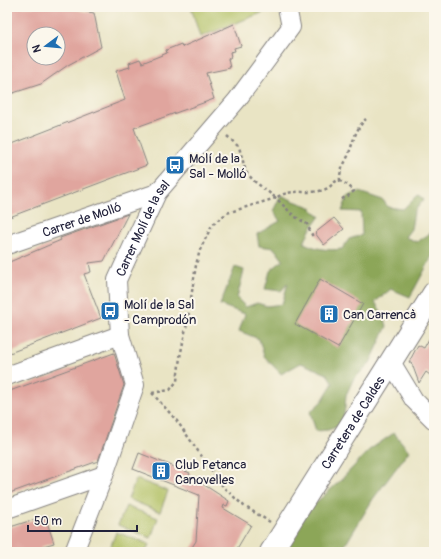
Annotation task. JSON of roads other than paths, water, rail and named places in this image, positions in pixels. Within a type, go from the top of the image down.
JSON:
[{"type":"street","name":"Carrer Molí de la sal","points":[[104,475],[135,385],[120,335],[117,280],[157,193],[237,100],[291,26],[287,7]]},
{"type":"street","name":"Carrer de Molló","points":[[7,245],[157,193]]},
{"type":"street","name":"Carretera de Caldes","points":[[271,552],[434,294]]},
{"type":"street","points":[[7,376],[120,335]]},
{"type":"street","points":[[391,362],[414,400],[434,420]]},
{"type":"street","points":[[7,509],[104,475]]},
{"type":"street","points":[[74,552],[104,475]]},
{"type":"place","name":"Molí de la Sal - Molló","points":[[175,165]]},
{"type":"place","name":"Molí de la Sal - Camprodón","points":[[110,311]]},
{"type":"place","name":"Can Carrencà","points":[[329,314]]},
{"type":"place","name":"Club Petanca Canovelles","points":[[161,471]]}]
